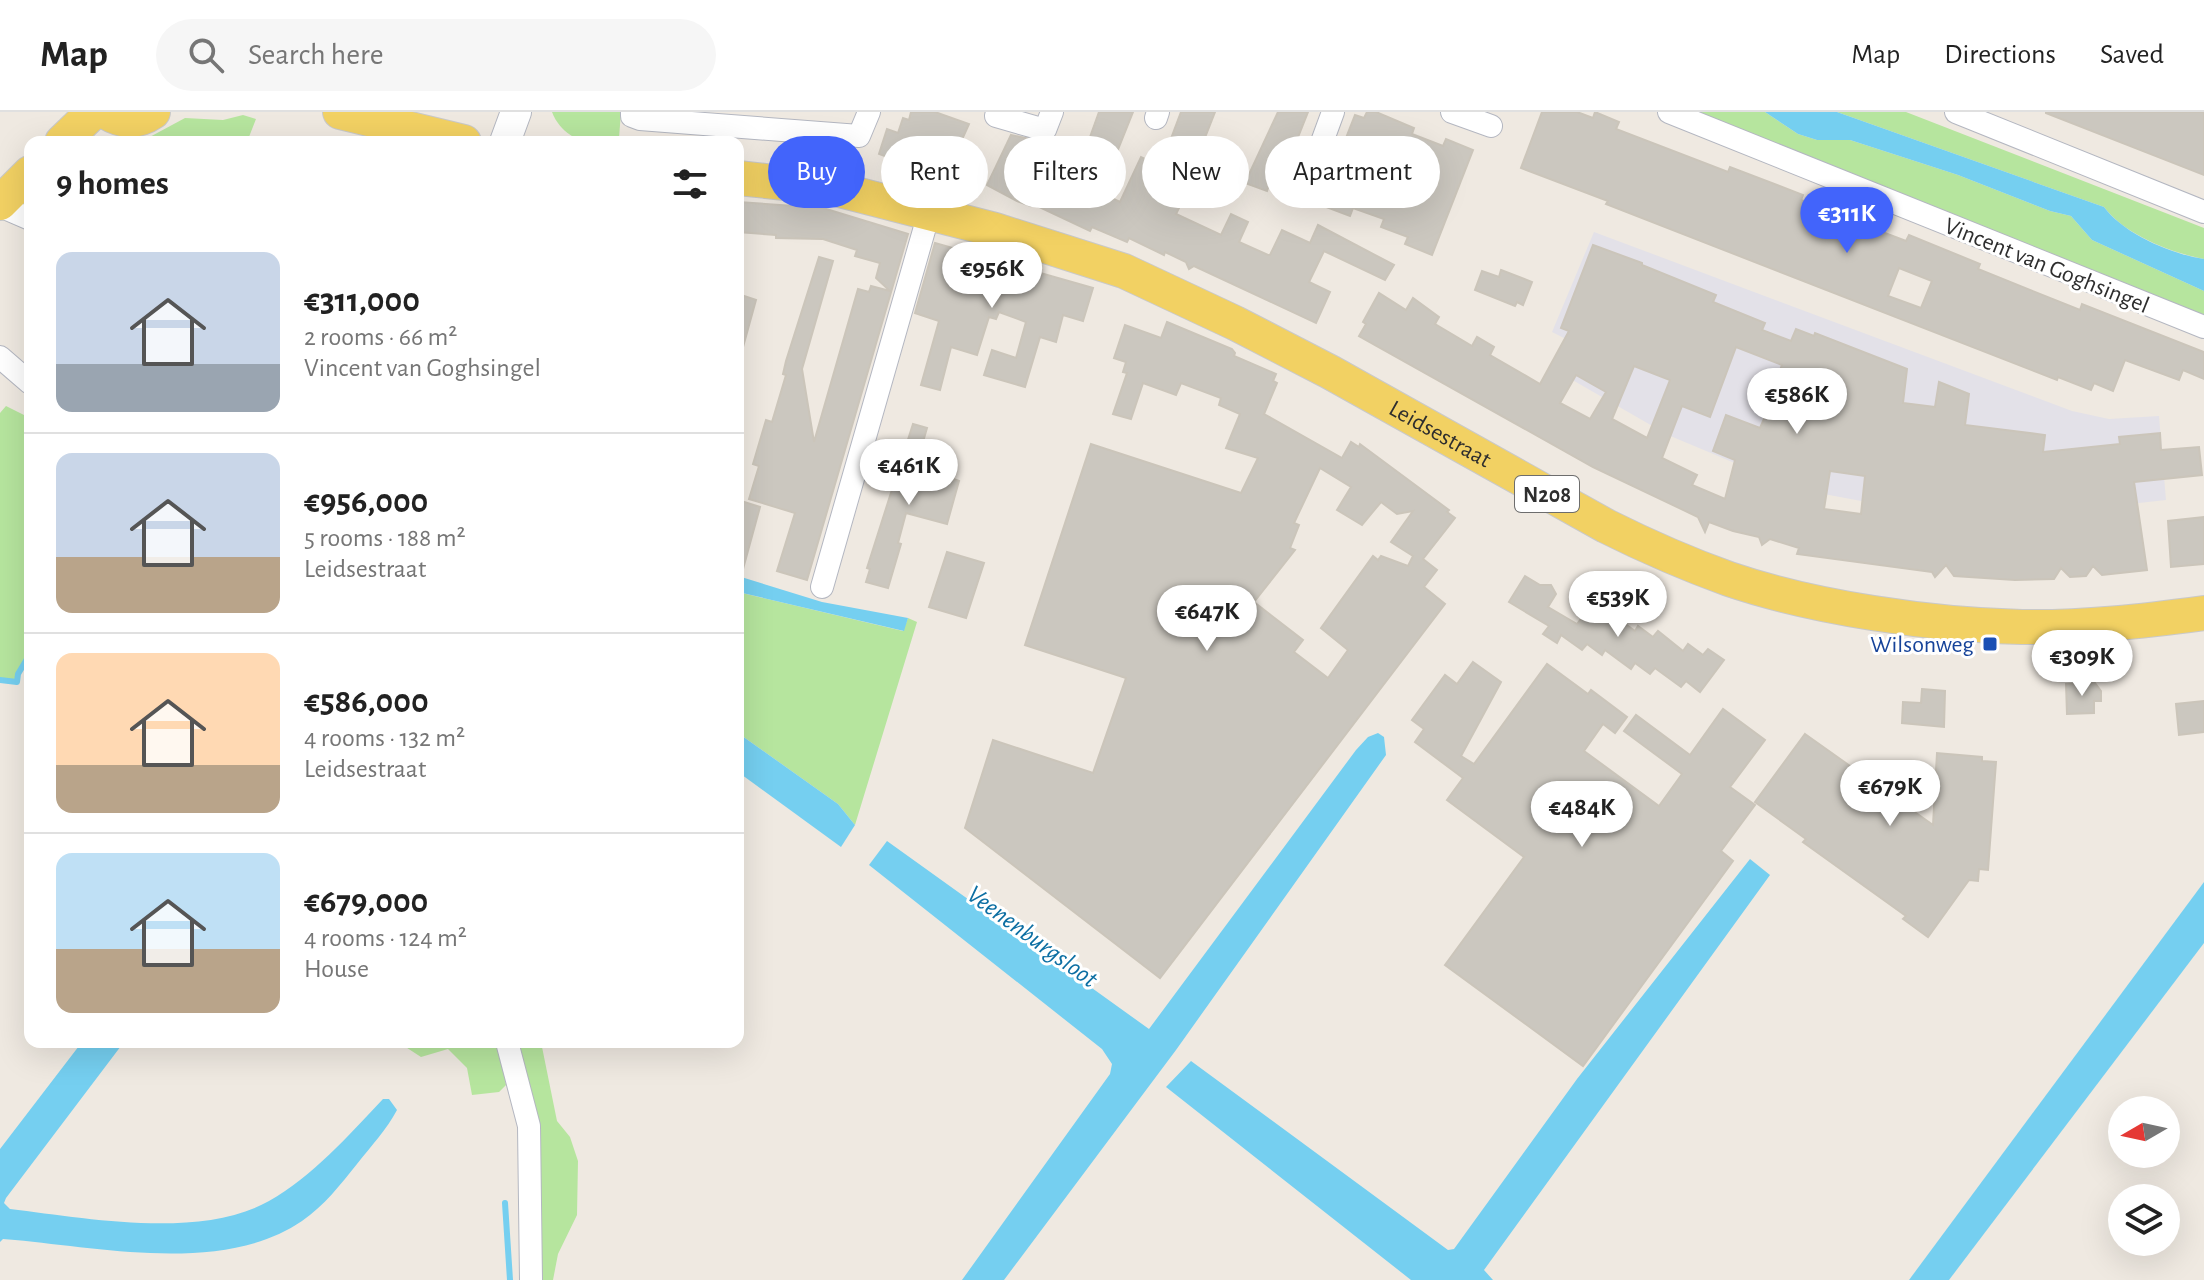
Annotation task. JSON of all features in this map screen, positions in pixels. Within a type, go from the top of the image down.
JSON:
[{"type":"main road","points":[[68,136],[93,112]]},
{"type":"main road","points":[[106,112],[126,120],[136,120],[153,112]]},
{"type":"main road","points":[[340,112],[380,132],[414,136]]},
{"type":"main road","points":[[507,136],[516,112]]},
{"type":"main road","points":[[0,205],[24,179]]},
{"type":"main road","name":"Leidsestraat","points":[[744,179],[832,188],[929,213],[1124,271],[1319,366],[1606,526],[1647,546],[1731,579],[1777,593],[1842,607],[1991,625],[2082,626],[2204,613]]},
{"type":"street","points":[[632,112],[632,116],[640,119],[859,136],[869,112]]},
{"type":"street","points":[[996,116],[1045,130],[1052,112]]},
{"type":"street","points":[[1324,136],[1333,112]]},
{"type":"street","points":[[1452,112],[1491,126]]},
{"type":"street","name":"Vincent van Goghsingel","points":[[1669,112],[2204,327]]},
{"type":"street","points":[[1956,112],[2204,212]]},
{"type":"street","points":[[0,205],[24,216]]},
{"type":"street","points":[[822,587],[929,213]]},
{"type":"street","points":[[0,357],[24,378]]},
{"type":"street","points":[[509,1048],[529,1126],[531,1280]]},
{"type":"shaded area","points":[[1594,232],[2072,411],[2109,419],[2159,416],[2166,500],[2040,514],[1947,517],[1797,489],[1668,435],[1569,378],[1578,345],[1552,332]]},
{"type":"green space","points":[[552,112],[621,112],[619,136],[573,136],[557,122]]},
{"type":"green space","points":[[1689,112],[1765,112],[1798,134],[1817,140],[1850,140],[2071,216],[2092,240],[2204,291],[2204,320]]},
{"type":"green space","points":[[1837,112],[1906,112],[2204,228],[2204,259],[2149,241],[2123,226],[2104,207]]},
{"type":"green space","points":[[243,115],[256,119],[249,136],[152,136],[185,118],[223,120]]},
{"type":"green space","points":[[6,406],[24,415],[24,664],[17,682],[0,680],[0,413]]},
{"type":"green space","points":[[744,593],[903,631],[908,618],[917,622],[855,825],[838,804],[744,737]]},
{"type":"green space","points":[[407,1048],[500,1048],[506,1085],[499,1092],[472,1095],[467,1068],[448,1049],[421,1057]]},
{"type":"green space","points":[[515,1048],[542,1048],[557,1121],[570,1137],[578,1161],[577,1215],[558,1254],[553,1280],[536,1280]]},
{"type":"water","points":[[1765,112],[1837,112],[2104,207],[2123,226],[2149,241],[2177,253],[2204,259],[2204,291],[2092,240],[2071,216],[1850,140],[1817,140],[1798,134]]},
{"type":"water","points":[[744,578],[822,602],[908,618],[904,631],[744,593]]},
{"type":"water","points":[[1378,733],[1384,737],[1386,755],[1176,1050],[1004,1280],[962,1280],[1110,1074],[1112,1064],[1102,1049],[869,865],[887,841],[1149,1029],[1356,750],[1368,737]]},
{"type":"water","points":[[744,737],[838,804],[855,825],[841,847],[744,776]]},
{"type":"water","points":[[1750,859],[1770,875],[1484,1270],[1493,1280],[1411,1280],[1166,1087],[1191,1061],[1448,1250],[1454,1249],[1577,1079]]},
{"type":"water","points":[[2204,882],[2204,943],[1949,1280],[1909,1280]]},
{"type":"water","points":[[77,1048],[119,1048],[6,1198],[4,1203],[10,1209],[142,1223],[210,1220],[241,1213],[269,1201],[300,1180],[383,1099],[389,1099],[397,1110],[345,1179],[325,1202],[302,1221],[271,1237],[237,1247],[200,1252],[124,1251],[3,1239],[0,1242],[0,1149]]},
{"type":"building","points":[[911,112],[935,112],[969,124],[964,136],[885,136],[887,129],[898,133],[903,118],[909,120]]},
{"type":"building","points":[[1099,112],[1133,112],[1123,136],[1090,136]]},
{"type":"building","points":[[1181,112],[1215,112],[1206,136],[1172,136]]},
{"type":"building","points":[[1278,112],[1308,112],[1298,136],[1267,136]]},
{"type":"building","points":[[1367,112],[1376,112],[1414,128],[1412,134],[1417,136],[1347,136],[1355,115],[1364,118]]},
{"type":"building","points":[[1542,112],[1577,112],[1593,118],[1595,112],[1619,122],[1616,129],[1728,172],[1730,167],[1803,195],[1801,200],[1869,227],[1906,241],[1909,235],[1980,264],[1978,269],[2080,310],[2082,304],[2204,352],[2204,379],[2183,370],[2179,380],[2125,360],[2113,391],[2094,383],[2091,390],[2058,377],[2057,380],[1521,168]],"holes":[[[1899,268],[1932,281],[1921,308],[1888,296]]]},
{"type":"building","points":[[2204,112],[2204,175],[2046,113]]},
{"type":"building","points":[[1446,139],[1473,150],[1432,255],[1405,244],[1408,237],[1381,227],[1384,219],[1353,208],[1440,208],[1440,145],[1443,146]]},
{"type":"building","points":[[1265,140],[1265,190],[1249,184],[1249,174]]},
{"type":"building","points":[[1004,150],[1004,194],[988,183]]},
{"type":"building","points":[[1141,157],[1142,208],[1179,208],[1176,214],[1221,235],[1231,214],[1248,222],[1239,242],[1268,255],[1282,230],[1310,243],[1318,225],[1394,265],[1385,280],[1324,251],[1309,282],[1330,292],[1316,323],[1194,266],[1189,269],[1186,262],[1165,252],[1164,255],[1129,238],[1127,242],[1092,227],[1090,231],[1041,208],[1126,208],[1126,189]]},
{"type":"building","points":[[744,202],[768,204],[768,208],[823,208],[908,234],[807,580],[777,571],[795,513],[749,499],[759,466],[753,464],[766,420],[772,422],[786,375],[783,374],[786,361],[819,257],[833,261],[802,369],[814,442],[858,289],[869,292],[871,286],[890,291],[876,278],[880,263],[855,256],[857,250],[823,239],[776,238],[776,235],[744,232]]},
{"type":"building","points":[[1329,208],[1353,208],[1350,216]]},
{"type":"building","points":[[935,243],[1093,288],[1083,321],[1063,315],[1056,342],[1040,337],[1025,387],[984,375],[992,350],[1016,358],[1026,322],[999,312],[996,319],[989,317],[977,355],[951,347],[940,390],[921,385],[939,321],[915,313]]},
{"type":"building","points":[[1593,245],[1716,295],[1713,302],[1765,323],[1762,330],[1791,341],[1796,329],[1814,336],[1815,333],[1907,369],[1903,403],[1935,407],[1939,382],[1969,394],[1965,425],[2045,435],[2043,452],[2120,444],[2119,437],[2160,433],[2161,450],[2199,447],[2202,475],[2134,482],[2147,570],[2102,575],[2093,566],[2086,576],[2070,577],[2061,568],[2054,579],[2015,580],[1954,576],[1946,565],[1935,577],[1932,572],[1797,554],[1799,548],[1770,539],[1762,545],[1759,537],[1709,522],[1705,532],[1698,517],[1593,467],[1359,336],[1379,293],[1406,310],[1413,298],[1439,317],[1435,324],[1472,346],[1477,337],[1494,347],[1490,355],[1540,384],[1569,331],[1561,328]],"holes":[[[1736,347],[1782,365],[1770,395],[1774,396],[1760,428],[1726,415],[1713,451],[1735,460],[1725,499],[1692,485],[1697,475],[1662,458],[1682,406],[1710,417]],[[1634,366],[1670,380],[1647,438],[1612,419]],[[1576,375],[1606,392],[1590,419],[1560,403]],[[1830,471],[1865,476],[1861,514],[1824,509]]]},
{"type":"building","points":[[1501,270],[1532,282],[1523,305],[1517,302],[1515,306],[1475,290],[1482,271],[1499,277]]},
{"type":"building","points":[[744,296],[756,300],[744,343]]},
{"type":"building","points":[[1167,322],[1232,349],[1234,356],[1276,374],[1273,381],[1277,383],[1264,414],[1342,458],[1351,442],[1359,447],[1360,444],[1449,510],[1447,512],[1455,518],[1423,559],[1437,570],[1424,587],[1445,604],[1160,978],[965,828],[993,740],[1093,773],[1126,678],[1025,645],[1091,444],[1241,493],[1258,458],[1226,448],[1240,414],[1219,405],[1221,398],[1181,383],[1176,395],[1143,383],[1131,419],[1113,414],[1127,373],[1123,372],[1126,362],[1114,358],[1125,325],[1161,338]],"holes":[[[1320,468],[1351,487],[1337,510],[1362,525],[1381,502],[1397,514],[1413,511],[1391,542],[1413,556],[1408,566],[1381,556],[1378,560],[1373,556],[1321,628],[1348,650],[1328,678],[1294,652],[1303,640],[1254,602],[1295,550],[1290,548],[1299,525],[1294,523]]]},
{"type":"building","points":[[913,424],[927,428],[916,466],[959,481],[947,524],[906,513],[888,588],[866,582],[870,569],[867,568]]},
{"type":"building","points":[[744,502],[760,507],[744,565]]},
{"type":"building","points":[[2204,517],[2204,564],[2171,567],[2168,521]]},
{"type":"building","points":[[947,552],[984,563],[966,618],[929,607]]},
{"type":"building","points":[[1525,576],[1540,585],[1551,585],[1556,594],[1548,607],[1577,624],[1590,607],[1604,618],[1609,612],[1635,631],[1638,626],[1653,637],[1658,631],[1683,651],[1688,644],[1703,655],[1708,649],[1724,660],[1700,692],[1686,681],[1681,687],[1655,668],[1650,674],[1635,663],[1631,669],[1605,650],[1602,655],[1587,644],[1582,650],[1561,635],[1557,643],[1543,634],[1549,626],[1509,602]]},
{"type":"building","points":[[1473,662],[1501,682],[1461,756],[1474,764],[1547,664],[1588,694],[1591,690],[1627,717],[1615,733],[1603,724],[1584,751],[1659,806],[1682,774],[1624,731],[1636,715],[1690,755],[1723,709],[1765,740],[1730,787],[1755,805],[1721,851],[1733,861],[1583,1066],[1445,965],[1524,857],[1447,800],[1463,778],[1415,742],[1424,729],[1412,720],[1445,675],[1457,684]]},
{"type":"building","points":[[2095,683],[2101,691],[2101,701],[2094,701],[2094,713],[2067,714],[2066,684]]},
{"type":"building","points":[[1922,689],[1945,691],[1944,727],[1902,723],[1903,702],[1921,703]]},
{"type":"building","points":[[2204,701],[2204,732],[2179,735],[2176,704]]},
{"type":"building","points":[[1805,734],[1933,825],[1937,753],[1982,757],[1982,761],[1996,762],[1988,870],[1979,869],[1978,881],[1969,880],[1928,937],[1903,919],[1906,916],[1803,842],[1806,839],[1755,802]]},
{"type":"waterway","points":[[0,680],[17,682],[24,664]]},
{"type":"waterway","points":[[505,1203],[510,1280]]},
{"type":"place","name":"Wilsonweg","points":[[1990,644]]},
{"type":"water label","name":"Veenenburgsloot","points":[[1033,936]]}]
